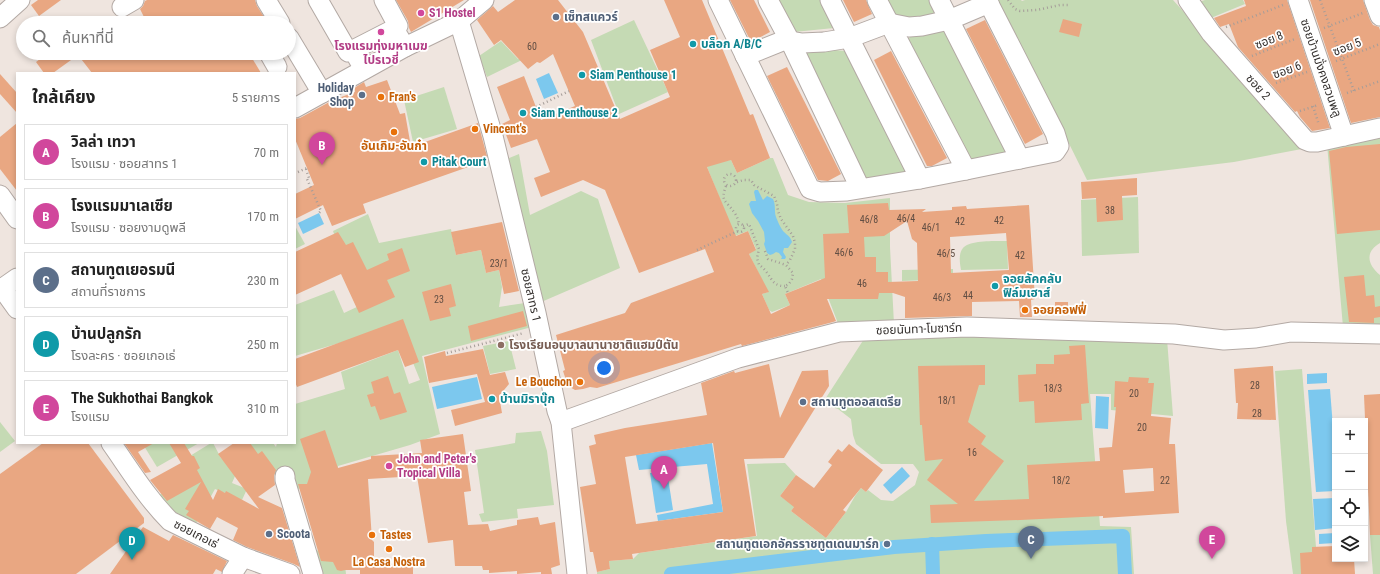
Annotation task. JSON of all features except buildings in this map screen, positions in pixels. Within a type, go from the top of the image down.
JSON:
[{"type":"street","points":[[0,18],[20,0]]},
{"type":"street","points":[[266,0],[273,16]]},
{"type":"street","points":[[318,0],[348,52],[398,26],[384,0]]},
{"type":"street","points":[[296,107],[405,47],[459,21],[484,0]]},
{"type":"street","points":[[718,0],[745,56],[810,189],[820,192],[920,179],[1054,152],[1059,146],[1055,133],[988,1],[949,20],[909,28],[889,23],[849,38],[824,42],[802,43],[785,40],[745,56]]},
{"type":"street","points":[[768,0],[790,41],[860,188]]},
{"type":"street","points":[[830,0],[920,179]]},
{"type":"street","points":[[877,0],[966,170]]},
{"type":"street","points":[[939,0],[1020,159]]},
{"type":"street","name":"ซอย 2","points":[[1188,0],[1211,33],[1236,63],[1305,140],[1310,142],[1324,140],[1380,128]]},
{"type":"street","name":"ซอยบ้านมั่งคงสวนพลู","points":[[1293,1],[1309,33],[1344,136]]},
{"type":"street","name":"ซอยสาทร 1","points":[[459,21],[493,136],[557,411],[561,422],[577,574]]},
{"type":"street","points":[[394,29],[405,47]]},
{"type":"street","points":[[296,50],[322,93]]},
{"type":"street","points":[[353,50],[364,69]]},
{"type":"street","points":[[0,195],[16,218]]},
{"type":"street","points":[[6,285],[16,307]]},
{"type":"street","name":"ซอยนันทา-โมซาร์ท","points":[[561,422],[738,358],[839,332],[967,327],[1174,334],[1224,340],[1256,338],[1290,332],[1380,334]]},
{"type":"street","name":"ซอยเกอเธ่","points":[[112,444],[160,512],[170,521],[244,557],[290,574]]},
{"type":"street","points":[[285,476],[313,574]]},
{"type":"street","points":[[232,574],[244,557]]},
{"type":"path","points":[[1008,0],[1015,9],[1020,11],[1070,5]]},
{"type":"path","points":[[1320,0],[1354,91]]},
{"type":"path","points":[[1211,33],[1293,1]]},
{"type":"path","name":"ซอย 8","points":[[1236,63],[1309,33],[1377,8]]},
{"type":"path","name":"ซอย 5","points":[[1320,67],[1380,44]]},
{"type":"path","name":"ซอย 6","points":[[1260,89],[1320,67]]},
{"type":"path","points":[[1284,116],[1380,81]]},
{"type":"path","points":[[536,106],[569,92]]},
{"type":"path","points":[[1313,106],[1324,140]]},
{"type":"path","points":[[298,172],[306,168],[309,178],[307,179],[321,211],[319,213]]},
{"type":"path","points":[[737,182],[734,175],[728,175],[724,180],[726,186],[723,195],[724,199],[734,210],[737,217],[739,224],[736,228],[738,231]]},
{"type":"path","points":[[726,186],[732,187],[737,182],[751,180],[754,185],[774,196],[781,219],[793,236],[795,243],[792,254],[786,265]]},
{"type":"path","points":[[723,206],[728,205]]},
{"type":"path","points":[[739,224],[743,226],[750,224],[759,249],[757,258],[759,265],[767,271],[774,284],[785,286],[790,284],[792,273],[786,265],[768,258],[765,251]]},
{"type":"path","points":[[697,250],[738,231],[743,231],[743,226]]},
{"type":"path","points":[[785,286],[788,293]]},
{"type":"path","points":[[447,353],[539,329]]},
{"type":"green space","points":[[777,0],[820,0],[834,28],[794,32]]},
{"type":"green space","points":[[883,0],[932,0],[937,10],[931,16],[900,22]]},
{"type":"green space","points":[[996,0],[1173,0],[1307,148],[1234,162],[1087,180],[1011,26]]},
{"type":"green space","points":[[1205,0],[1243,0],[1245,4],[1206,20],[1195,3]]},
{"type":"green space","points":[[634,20],[668,92],[619,114],[591,40]]},
{"type":"green space","points":[[943,29],[1009,153],[973,166],[907,42],[911,35]]},
{"type":"green space","points":[[501,41],[518,59],[522,57],[524,59],[487,77],[479,56]]},
{"type":"green space","points":[[803,47],[845,51],[908,172],[866,181]]},
{"type":"green space","points":[[444,87],[457,129],[413,142],[404,100]]},
{"type":"green space","points":[[1380,135],[1380,243],[1372,250],[1370,254],[1370,262],[1372,267],[1380,275],[1380,328],[1343,327],[1327,144]]},
{"type":"green space","points":[[519,154],[530,215],[581,191],[598,199],[620,268],[539,303],[507,159]]},
{"type":"green space","points":[[773,158],[788,195],[809,202],[845,203],[890,198],[890,247],[894,324],[839,326],[821,279],[785,294],[790,305],[772,312],[769,310],[762,294],[768,292],[749,254],[756,249],[748,231],[735,236],[705,162],[731,160],[737,173]]},
{"type":"green space","points":[[1138,197],[1139,253],[1082,256],[1081,200]]},
{"type":"green space","points":[[368,214],[379,243],[451,229],[456,255],[481,250],[486,273],[499,270],[502,287],[499,307],[525,303],[532,327],[422,356],[440,434],[410,445],[338,466],[338,477],[298,489],[313,548],[345,565],[346,574],[321,574],[286,467],[272,476],[249,444],[274,444],[276,447],[277,444],[296,444],[296,404],[345,389],[341,372],[398,350],[409,384],[420,380],[398,326],[296,356],[296,305],[334,290],[344,313],[359,306],[333,231]]},
{"type":"green space","points":[[296,228],[305,244],[296,248]]},
{"type":"green space","points":[[1007,241],[1008,269],[961,270],[960,253],[966,245],[984,242]]},
{"type":"green space","points":[[953,269],[953,277],[902,281],[902,270]]},
{"type":"green space","points":[[1086,335],[1167,339],[1173,416],[1111,410],[1111,394],[1090,394],[1100,526],[1131,527],[1134,574],[597,574],[597,572],[610,569],[609,561],[633,559],[639,553],[757,536],[747,464],[785,463],[796,475],[780,496],[787,501],[798,502],[791,511],[826,538],[846,512],[861,488],[866,492],[868,490],[881,500],[893,501],[915,485],[919,472],[913,464],[881,464],[856,444],[851,419],[838,409],[822,404],[864,339],[909,336]]},
{"type":"green space","points":[[509,341],[516,369],[490,374],[483,346]]},
{"type":"green space","points":[[1302,369],[1317,574],[1293,574],[1286,521],[1275,371]]},
{"type":"green space","points":[[0,422],[15,441],[0,452]]},
{"type":"green space","points":[[541,431],[547,451],[554,505],[517,509],[518,518],[482,522],[479,514],[484,513],[475,450],[515,443],[516,433]]},
{"type":"green space","points":[[147,444],[197,444],[157,467],[144,446]]},
{"type":"green space","points":[[209,444],[214,444],[221,458],[238,469],[232,483],[247,489],[242,500],[215,489],[194,527],[180,521],[154,496],[194,485],[185,459]]},
{"type":"green space","points":[[1370,535],[1380,535],[1380,574],[1373,574]]},
{"type":"water","points":[[549,73],[558,93],[544,99],[536,79]]},
{"type":"water","points":[[755,190],[758,190],[763,200],[767,196],[773,199],[775,215],[783,231],[789,236],[792,242],[788,248],[784,248],[783,252],[786,257],[785,259],[781,259],[782,257],[776,252],[770,255],[767,253],[764,244],[764,232],[752,213],[749,204],[751,201],[756,201]]},
{"type":"water","points":[[319,213],[324,224],[303,234],[298,223]]},
{"type":"water","points":[[1327,373],[1327,383],[1307,384],[1307,374]]},
{"type":"water","points":[[477,377],[482,399],[437,409],[432,387]]},
{"type":"water","points":[[1330,389],[1332,418],[1332,491],[1316,492],[1308,390]]},
{"type":"water","points":[[1096,396],[1109,397],[1108,429],[1095,428]]},
{"type":"water","points":[[712,443],[723,512],[658,521],[657,515],[713,504],[707,464],[639,470],[636,455]]},
{"type":"water","points":[[902,467],[910,476],[891,494],[883,485]]},
{"type":"water","points":[[667,471],[673,510],[656,513],[650,473]]},
{"type":"water","points":[[1332,498],[1332,528],[1315,530],[1313,499]]},
{"type":"water","points":[[1332,533],[1332,543],[1319,544],[1319,534]]},
{"type":"waterway","points":[[671,574],[894,547],[986,541],[1123,536],[1125,574]]},
{"type":"waterway","points":[[932,544],[933,574]]},
{"type":"place","name":"S1 Hostel","points":[[421,13]]},
{"type":"place","name":"เซ็ทสแควร์","points":[[556,17]]},
{"type":"place","name":"โรงแรมทุ่งมหาเมฆ ไปรเวชี่","points":[[381,32]]},
{"type":"place","name":"บล็อก A/B/C","points":[[693,44]]},
{"type":"place","name":"Siam Penthouse 1","points":[[582,75]]},
{"type":"place","name":"Holiday Shop","points":[[362,95]]},
{"type":"place","name":"Fran's","points":[[381,97]]},
{"type":"place","name":"Siam Penthouse 2","points":[[523,113]]},
{"type":"place","name":"Vincent's","points":[[475,129]]},
{"type":"place","name":"อันเกิม-อันก๋า","points":[[394,132]]},
{"type":"place","name":"Pitak Court","points":[[424,162]]},
{"type":"place","name":"โรงแรมมาเลเซีย","points":[[322,165]]},
{"type":"place","name":"จอยลัคคลับ ฟิล์มเฮาส์","points":[[995,286]]},
{"type":"place","name":"จอยคอฟฟี่","points":[[1025,310]]},
{"type":"place","name":"โรงเรียนอนุบาลนานาชาติแฮมป์ตัน","points":[[501,345]]},
{"type":"place","name":"Le Bouchon","points":[[580,382]]},
{"type":"place","name":"บ้านมิราบุ๊ก","points":[[492,399]]},
{"type":"place","name":"สถานทูตออสเตรีย","points":[[803,402]]},
{"type":"place","name":"John and Peter's Tropical Villa","points":[[389,466]]},
{"type":"place","name":"วิลล่า เทวา","points":[[664,489]]},
{"type":"place","name":"Scoota","points":[[269,534]]},
{"type":"place","name":"Tastes","points":[[372,535]]},
{"type":"place","name":"สถานทูตเอกอัครราชทูตเดนมาร์ก","points":[[887,544]]},
{"type":"place","name":"La Casa Nostra","points":[[389,549]]},
{"type":"place","name":"สถานทูตเยอรมนี","points":[[1031,559]]},
{"type":"place","name":"The Sukhothai Bangkok","points":[[1212,559]]},
{"type":"place","name":"บ้านปลูกรัก","points":[[132,560]]}]
